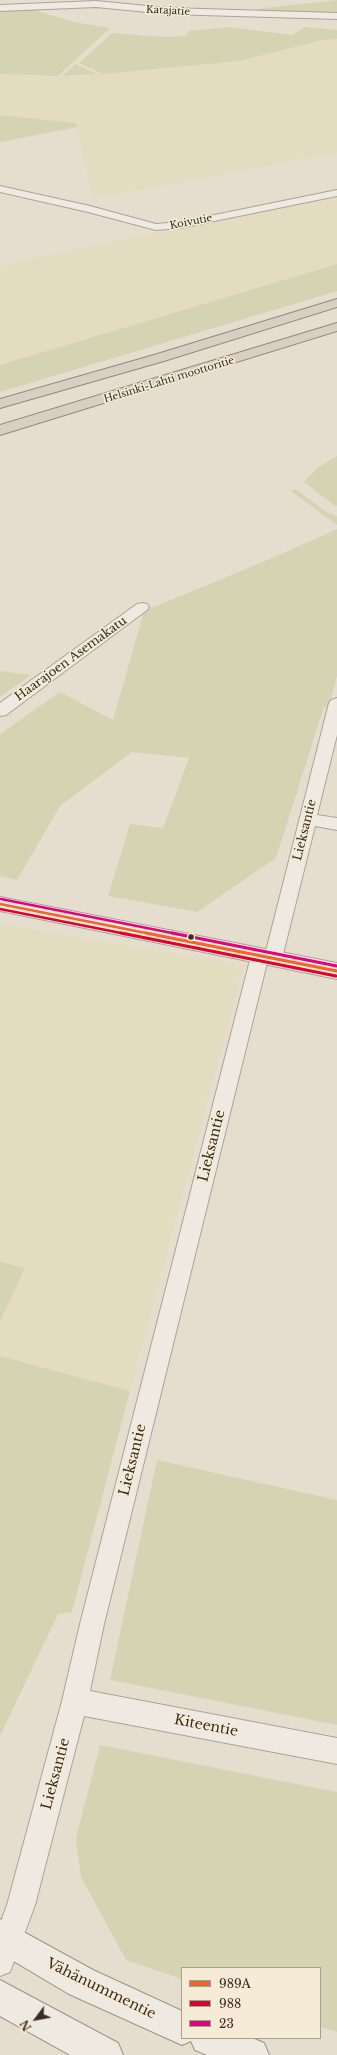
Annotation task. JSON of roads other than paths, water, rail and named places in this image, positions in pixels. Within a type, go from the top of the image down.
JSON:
[{"type":"highway","name":"Helsinki-Lahti moottoritie","points":[[0,404],[173,354],[337,303]]},
{"type":"highway","name":"Helsinki-Lahti moottoritie","points":[[3,429],[337,327]]},
{"type":"street","name":"Katajatie","points":[[0,8],[96,4],[168,11],[337,16]]},
{"type":"street","name":"Koivutie","points":[[1,188],[90,209],[156,227],[180,225],[337,193]]},
{"type":"street","name":"Haarajoen Asemakatu","points":[[0,711],[142,607]]},
{"type":"street","name":"Lieksantie","points":[[3,1945],[21,1905],[75,1701],[94,1616],[266,957],[308,818],[337,703]]},
{"type":"street","points":[[308,818],[337,824]]},
{"type":"street","points":[[0,904],[337,971]]},
{"type":"street","name":"Kiteentie","points":[[75,1701],[337,1751]]},
{"type":"street","name":"Vähänummentie","points":[[3,1945],[181,2028]]},
{"type":"street","points":[[0,1997],[62,2033],[106,2055]]},
{"type":"street","points":[[210,2039],[252,2055]]}]
